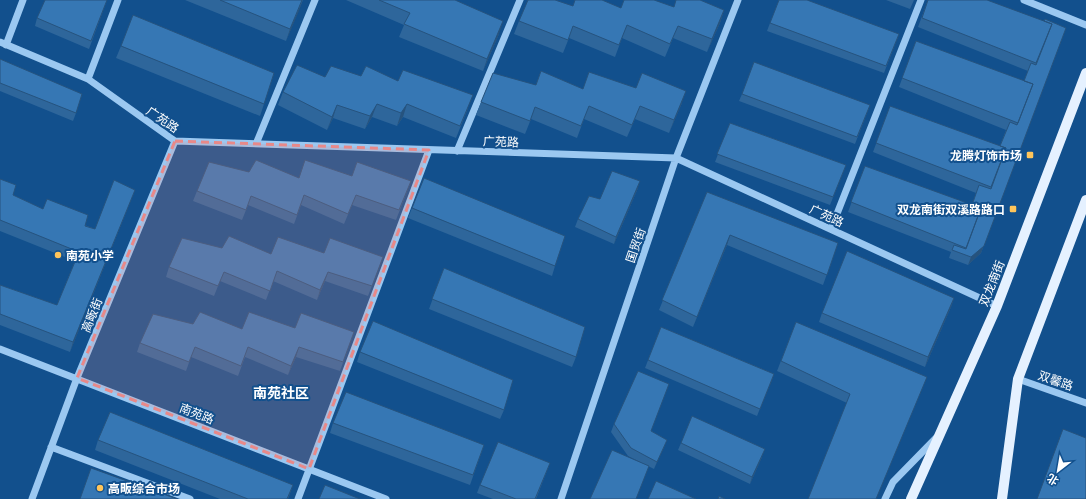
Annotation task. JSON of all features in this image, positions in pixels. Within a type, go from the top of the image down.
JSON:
[{"type":"main road","name":"双龙南街","points":[[911,499],[997,306],[1086,73]]},
{"type":"main road","points":[[1002,499],[1018,379],[1086,200]]},
{"type":"street","points":[[3,44],[23,0]]},
{"type":"street","points":[[88,79],[118,0]]},
{"type":"street","points":[[256,144],[315,0]]},
{"type":"street","points":[[458,150],[520,0]]},
{"type":"street","name":"国贸街","points":[[561,499],[676,158],[738,0]]},
{"type":"street","points":[[831,229],[921,0]]},
{"type":"street","points":[[1024,0],[1086,25]]},
{"type":"street","name":"广苑路","points":[[3,44],[88,79],[174,141],[676,158],[997,306]]},
{"type":"street","name":"高畈街","points":[[32,499],[77,378],[174,141]]},
{"type":"street","points":[[298,499],[429,150]]},
{"type":"street","name":"南苑路","points":[[0,349],[386,499]]},
{"type":"street","name":"双馨路","points":[[1018,379],[1086,403]]},
{"type":"street","points":[[885,499],[893,482],[939,435]]},
{"type":"street","points":[[51,447],[190,499]]},
{"type":"highlighted area","points":[[175,141],[429,150],[309,469],[77,378]]},
{"type":"building","points":[[45,0],[107,0],[91,41],[37,18]]},
{"type":"building","points":[[220,0],[302,0],[290,29]]},
{"type":"building","points":[[379,0],[455,0],[503,21],[487,59],[404,24],[410,13]]},
{"type":"building","points":[[528,0],[555,0],[573,6],[575,0],[602,0],[621,8],[624,0],[654,0],[674,7],[676,0],[700,0],[724,10],[712,39],[678,26],[670,44],[627,25],[619,45],[573,26],[568,40],[519,21]]},
{"type":"building","points":[[779,0],[807,0],[899,34],[886,66],[770,23]]},
{"type":"building","points":[[928,0],[987,0],[1052,24],[1036,63],[922,18]]},
{"type":"building","points":[[133,15],[274,73],[264,104],[121,46]]},
{"type":"building","points":[[1045,19],[1066,28],[984,246],[971,257],[952,250],[954,245],[966,249],[981,208],[972,205],[979,185],[991,189],[1006,148],[1000,146],[1010,122],[1017,125],[1033,84],[1024,81],[1031,63],[1036,65],[1052,24],[1044,21]]},
{"type":"building","points":[[916,41],[1033,84],[1018,123],[902,78]]},
{"type":"building","points":[[0,59],[82,94],[76,113],[0,83]]},
{"type":"building","points":[[754,62],[870,105],[857,137],[742,94]]},
{"type":"building","points":[[297,65],[325,77],[331,66],[361,76],[366,66],[398,81],[403,70],[473,95],[460,126],[407,104],[401,113],[377,104],[370,116],[337,105],[332,117],[283,92]]},
{"type":"building","points":[[541,71],[583,89],[589,72],[636,88],[642,73],[686,91],[674,120],[640,106],[632,125],[589,106],[581,126],[535,107],[530,121],[481,102],[493,73],[536,85]]},
{"type":"building","points":[[890,106],[1006,148],[991,187],[876,143]]},
{"type":"building","points":[[730,123],[846,165],[833,197],[717,154]]},
{"type":"building","points":[[256,160],[299,178],[305,160],[352,176],[357,162],[411,181],[399,210],[356,195],[348,214],[304,195],[297,215],[251,196],[246,210],[197,191],[209,162],[249,172]]},
{"type":"building","points":[[865,166],[981,208],[966,248],[851,202]]},
{"type":"building","points":[[612,171],[640,181],[616,237],[578,219],[589,196],[600,199]]},
{"type":"building","points":[[424,178],[565,236],[555,266],[412,208]]},
{"type":"building","points":[[0,179],[16,185],[13,195],[43,209],[47,199],[88,215],[85,226],[95,229],[114,180],[135,190],[73,342],[0,314],[0,285],[57,305],[79,252],[0,220]]},
{"type":"building","points":[[707,192],[838,243],[827,275],[730,235],[697,317],[662,300]]},
{"type":"building","points":[[229,236],[271,254],[278,237],[324,253],[330,238],[383,257],[372,286],[328,272],[320,290],[277,271],[270,291],[224,272],[218,286],[169,267],[182,238],[222,248]]},
{"type":"building","points":[[847,251],[954,298],[928,357],[822,313]]},
{"type":"building","points":[[444,268],[585,327],[576,357],[432,299]]},
{"type":"building","points":[[200,312],[242,329],[249,312],[295,328],[301,313],[354,332],[343,362],[299,347],[291,366],[248,347],[241,366],[195,347],[189,362],[140,343],[153,314],[193,324]]},
{"type":"building","points":[[373,321],[513,380],[504,410],[360,352]]},
{"type":"building","points":[[796,322],[927,377],[876,499],[808,499],[850,394],[781,361]]},
{"type":"building","points":[[661,327],[774,374],[760,409],[648,360]]},
{"type":"building","points":[[638,371],[669,384],[651,431],[667,440],[657,462],[631,448],[614,424]]},
{"type":"building","points":[[346,392],[484,445],[473,475],[333,423]]},
{"type":"building","points":[[110,412],[293,485],[287,499],[248,499],[98,440]]},
{"type":"building","points":[[692,416],[765,449],[752,477],[681,443]]},
{"type":"building","points":[[1063,429],[1086,438],[1086,499],[1037,499]]},
{"type":"building","points":[[498,442],[550,463],[535,499],[516,499],[480,485]]},
{"type":"building","points":[[612,450],[649,466],[636,499],[590,499]]},
{"type":"building","points":[[91,468],[177,499],[80,499]]},
{"type":"building","points":[[656,481],[696,499],[648,499]]},
{"type":"building","points":[[325,485],[360,499],[319,499]]},
{"type":"building","points":[[719,496],[725,499],[718,499]]},
{"type":"place","name":"龙腾灯饰市场","points":[[1030,155]]},
{"type":"place","name":"双龙南街双溪路路口","points":[[1013,209]]},
{"type":"place","name":"南苑小学","points":[[58,255]]},
{"type":"place","name":"高畈综合市场","points":[[100,488]]},
{"type":"district","name":"南苑社区","points":[[281,392]]}]
